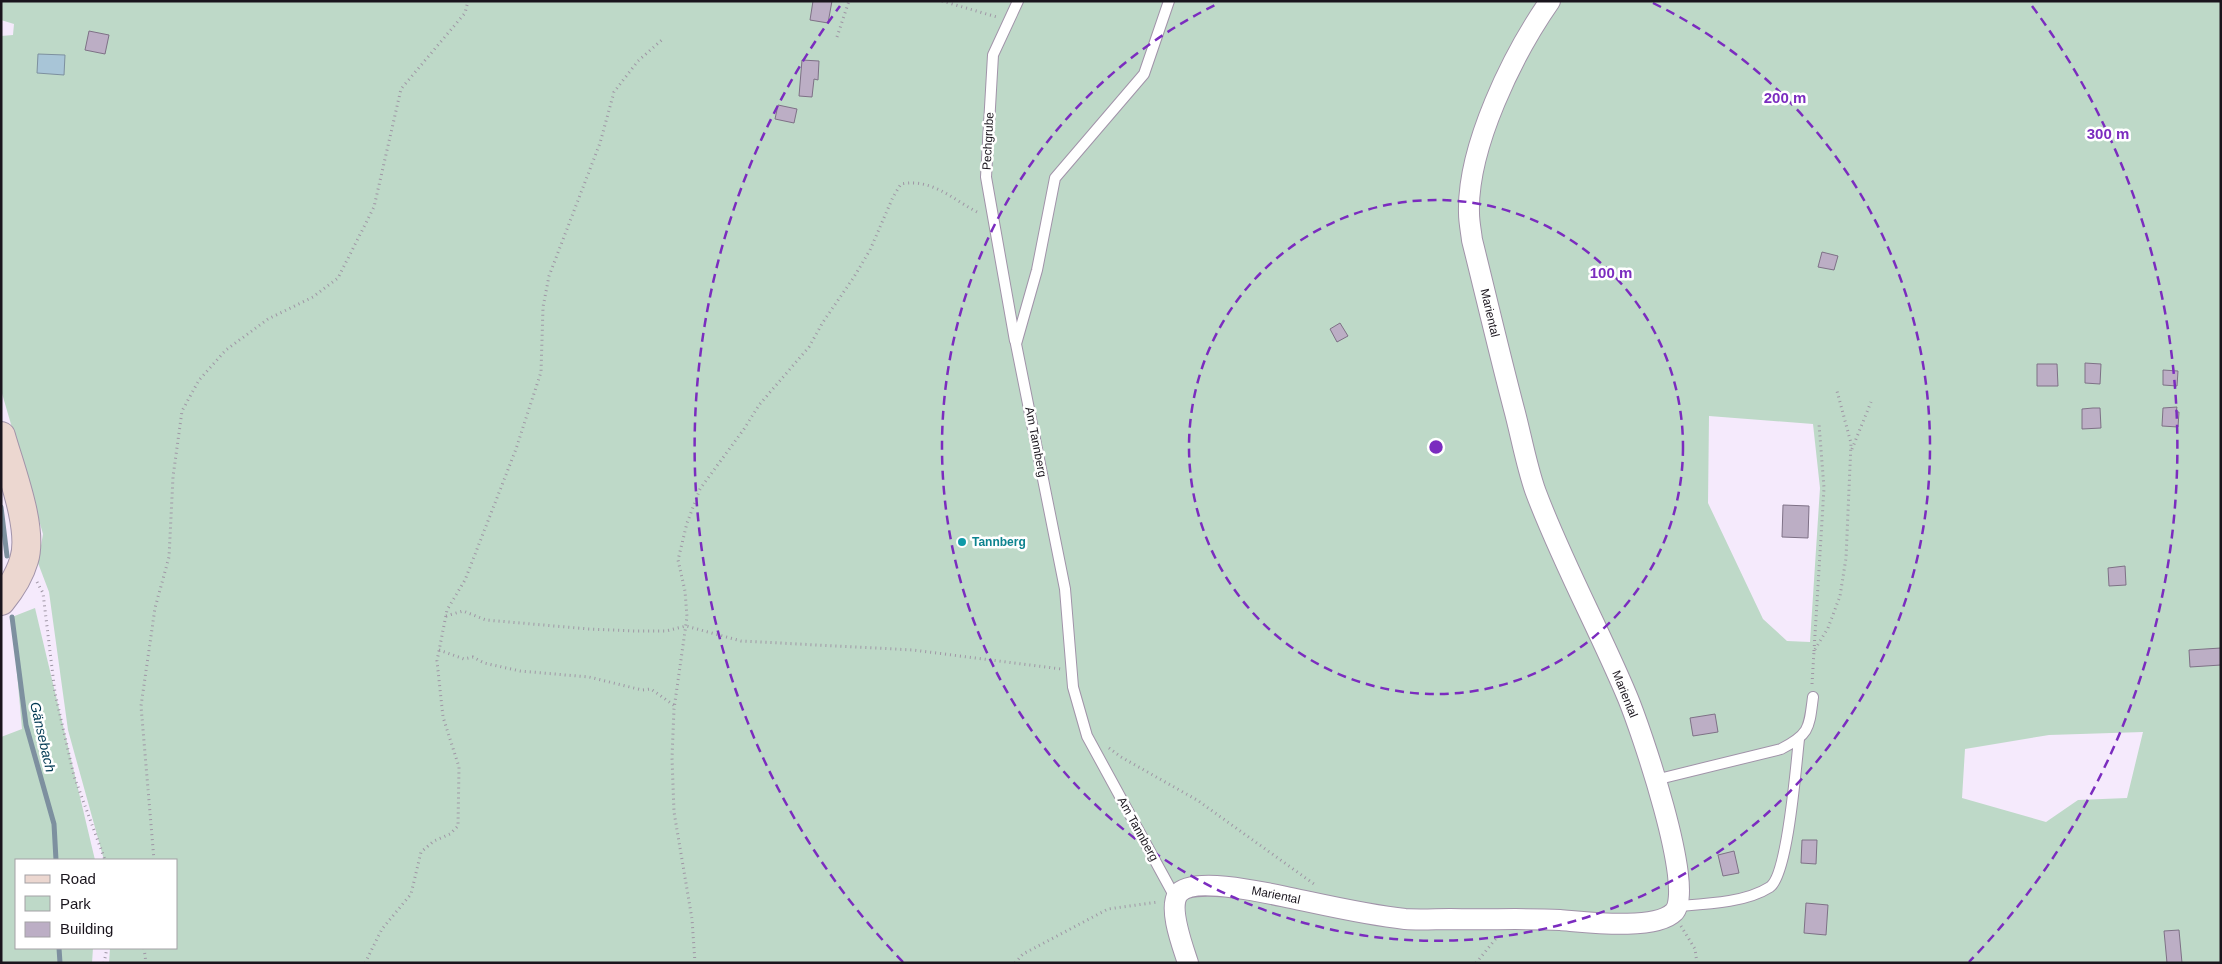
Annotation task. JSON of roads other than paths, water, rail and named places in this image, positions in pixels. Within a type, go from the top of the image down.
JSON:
[{"type":"street","name":"Mariental","points":[[1176,899],[1182,890],[1192,887],[1236,886],[1336,907],[1407,919],[1626,924],[1659,919],[1675,909],[1681,892],[1678,865],[1655,780],[1628,699],[1551,529],[1534,486],[1472,240],[1469,213],[1471,186],[1488,120],[1515,56],[1550,1]]},
{"type":"street","points":[[1,436],[27,527],[25,560],[8,593],[1,601]]},
{"type":"street","points":[[1176,899],[1177,926],[1188,963]]},
{"type":"lane","name":"Pechgrube","points":[[1016,344],[986,177],[993,55],[1018,1]]},
{"type":"lane","name":"Am Tannberg","points":[[1169,1],[1144,74],[1055,178],[1037,270],[1016,344],[1065,589],[1073,687],[1087,736],[1176,899]]},
{"type":"lane","points":[[1655,780],[1781,749],[1799,739],[1805,733],[1810,720],[1813,698]]},
{"type":"lane","points":[[1675,909],[1717,903],[1759,892],[1772,886],[1779,874],[1785,850],[1799,739]]},
{"type":"water","points":[[38,54],[65,55],[64,75],[37,73]]},
{"type":"waterway","name":"Gänsebach","points":[[1,507],[7,556]]},
{"type":"waterway","name":"Gänsebach","points":[[12,617],[26,725],[54,824],[56,859]]},
{"type":"waterway","name":"Gänsebach","points":[[59,949],[60,963]]},
{"type":"place","name":"Tannberg","points":[[962,542]]}]
